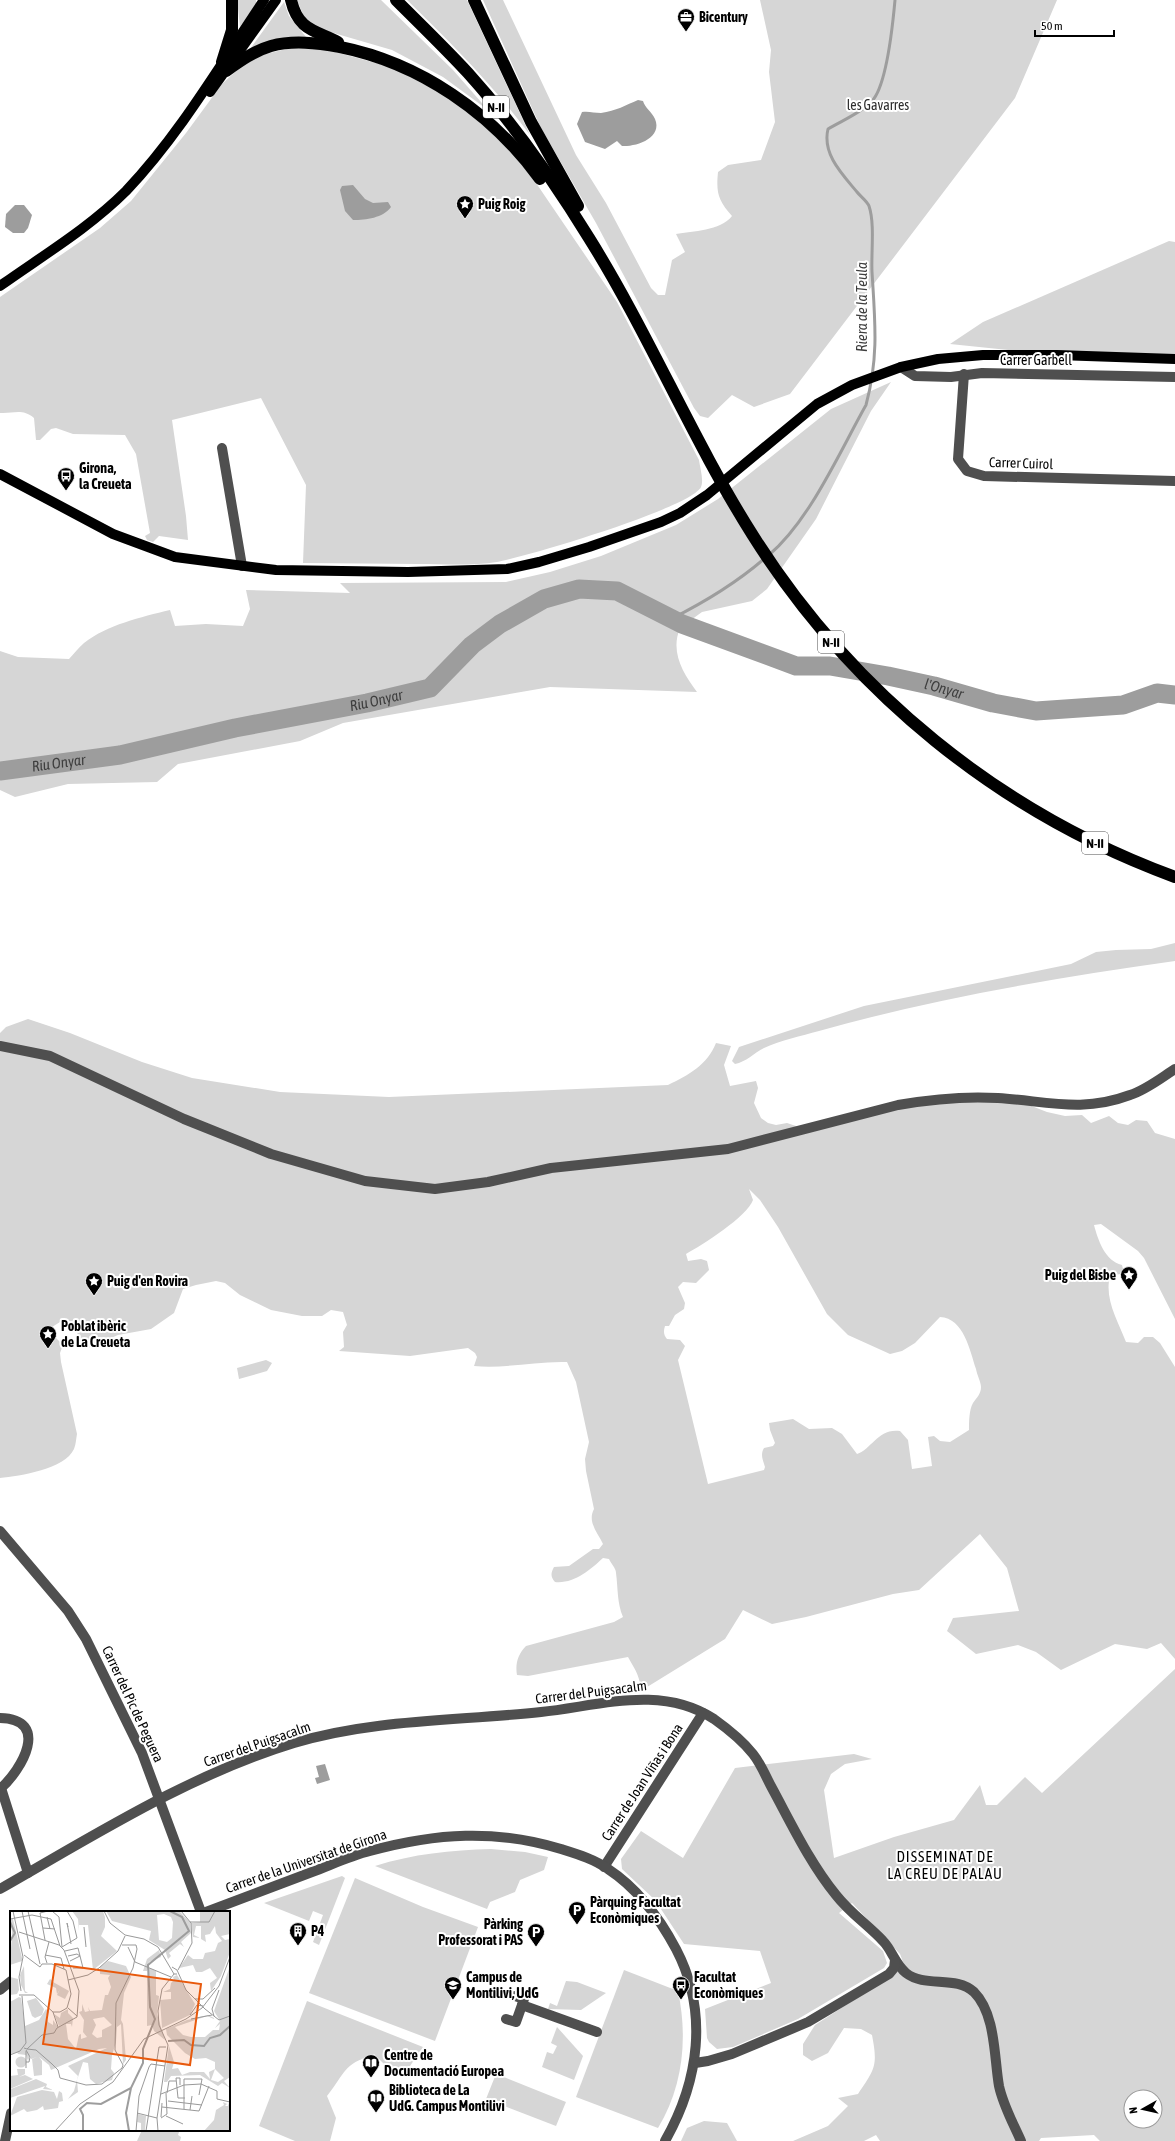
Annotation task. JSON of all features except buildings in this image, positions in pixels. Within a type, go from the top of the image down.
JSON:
[{"type":"highway","points":[[224,66],[232,30],[232,0]]},
{"type":"highway","points":[[291,0],[298,19],[310,31],[355,50],[399,65],[436,85],[472,108],[509,141],[559,206],[581,225]]},
{"type":"highway","name":"N-II","points":[[396,0],[449,53],[493,103],[532,154],[581,225],[631,309],[697,437],[751,533],[794,596],[844,657],[895,708],[922,732],[958,760],[1019,800],[1084,838],[1175,877]]},
{"type":"highway","points":[[474,0],[542,145],[583,216],[596,250]]},
{"type":"highway","points":[[224,66],[253,53],[277,45],[311,43],[355,50]]},
{"type":"main road","points":[[224,66],[264,0]]},
{"type":"main road","points":[[0,286],[108,208],[145,170],[190,114],[224,66],[276,0]]},
{"type":"main road","points":[[0,474],[113,534],[146,548],[175,557],[276,570],[408,572],[507,569],[539,562],[661,522],[680,513],[707,495],[817,404],[852,385],[901,367],[938,359],[983,355],[1057,355],[1175,359]]},
{"type":"street","name":"Carrer Garbell","points":[[901,367],[915,376],[951,377],[964,374],[1113,374],[1175,377]]},
{"type":"street","name":"Carrer Cuirol","points":[[964,374],[958,459],[968,471],[984,476],[1175,481]]},
{"type":"street","points":[[222,448],[242,566]]},
{"type":"street","points":[[0,1046],[50,1056],[184,1119],[271,1154],[365,1181],[435,1189],[488,1182],[551,1168],[728,1149],[898,1105],[925,1100],[998,1098],[1067,1106],[1104,1102],[1131,1095],[1175,1070]]},
{"type":"street","name":"Carrer del Pic de Peguera","points":[[0,1531],[68,1611],[86,1639],[142,1753],[201,1911]]},
{"type":"street","name":"Carrer del Puigsacalm","points":[[0,1889],[129,1815],[213,1774],[294,1743],[336,1733],[389,1725],[542,1712],[633,1699],[658,1699],[680,1704],[703,1713],[735,1735],[754,1755],[813,1864],[827,1884],[853,1914],[883,1940],[893,1952],[895,1960],[906,1973],[921,1980],[959,1984],[973,1990],[984,2005],[995,2047],[999,2087],[1021,2141]]},
{"type":"street","name":"Carrer de Joan Viñas i Bona","points":[[604,1867],[703,1713]]},
{"type":"street","points":[[0,1718],[14,1720],[21,1724],[30,1740],[29,1748],[24,1757],[1,1788],[28,1873]]},
{"type":"street","name":"Carrer de la Universitat de Girona","points":[[209,1911],[368,1851],[430,1838],[505,1836],[547,1845],[580,1855],[604,1867],[629,1886],[666,1930],[682,1959],[690,1985],[694,2015],[696,2048],[695,2062],[684,2100],[666,2141]]},
{"type":"street","points":[[695,2062],[708,2061],[732,2054],[820,2016],[889,1974],[894,1968],[895,1960]]},
{"type":"street","points":[[0,1990],[10,1982]]},
{"type":"street","points":[[506,2019],[516,2022],[524,1999],[515,1996]]},
{"type":"street","points":[[522,2005],[597,2032]]},
{"type":"street","points":[[5,2141],[10,2118]]},
{"type":"green space","points":[[237,0],[256,0],[256,4],[240,27]]},
{"type":"green space","points":[[297,0],[381,0],[453,70],[488,110],[443,77],[392,50],[313,27],[305,19]]},
{"type":"green space","points":[[407,0],[467,0],[530,135],[486,82],[455,48]]},
{"type":"green space","name":"les Gavarres","points":[[483,0],[503,0],[576,155],[606,203],[651,288],[658,295],[665,295],[672,260],[685,252],[676,234],[706,230],[721,225],[732,216],[719,196],[717,185],[718,172],[728,165],[761,160],[775,122],[769,72],[771,50],[760,0],[1057,0],[1015,98],[790,394],[754,407],[732,395],[708,418],[700,416],[694,408],[596,223],[541,128]]},
{"type":"green space","points":[[284,2],[289,16],[306,37],[274,39],[250,49]]},
{"type":"green space","points":[[290,48],[324,49],[391,67],[452,99],[506,145],[534,180],[617,302],[699,460],[702,477],[701,487],[691,496],[639,519],[571,542],[497,562],[478,564],[303,563],[306,485],[261,398],[172,420],[188,540],[159,536],[153,542],[147,540],[145,536],[150,533],[136,454],[125,435],[73,434],[56,428],[51,429],[40,440],[36,440],[34,418],[30,415],[21,412],[0,413],[0,297],[100,228],[131,201],[186,133],[222,84],[235,72],[247,62],[266,54]]},
{"type":"green space","points":[[1169,241],[1175,242],[1175,358],[1057,355],[950,344],[983,322]]},
{"type":"green space","points":[[891,382],[871,411],[816,519],[767,589],[752,601],[702,612],[680,628],[676,645],[677,654],[683,670],[697,692],[550,687],[343,723],[300,741],[178,764],[157,782],[68,784],[15,797],[0,790],[0,651],[18,657],[69,659],[84,643],[103,631],[136,619],[170,610],[175,626],[206,624],[243,626],[250,609],[246,590],[350,593],[340,583],[506,582],[550,572],[601,556],[676,525],[718,499],[831,409]]},
{"type":"green space","points":[[1175,943],[1175,961],[1085,974],[951,999],[863,1019],[784,1040],[764,1048],[739,1063],[735,1064],[732,1061],[739,1047],[864,1006],[1071,964],[1096,952],[1151,949]]},
{"type":"green space","points":[[28,1019],[70,1033],[142,1062],[192,1078],[280,1092],[389,1097],[668,1085],[690,1073],[702,1063],[708,1057],[716,1043],[731,1046],[724,1065],[730,1086],[756,1081],[758,1088],[754,1103],[761,1118],[768,1123],[776,1125],[787,1123],[805,1129],[898,1105],[1016,1100],[1047,1112],[1065,1116],[1082,1115],[1091,1123],[1109,1116],[1118,1123],[1128,1125],[1136,1120],[1147,1121],[1155,1133],[1175,1139],[1175,1319],[1144,1258],[1138,1251],[1101,1224],[1094,1225],[1100,1243],[1107,1255],[1116,1263],[1122,1265],[1123,1269],[1120,1274],[1110,1276],[1109,1293],[1113,1310],[1126,1342],[1138,1343],[1144,1337],[1153,1337],[1160,1343],[1175,1367],[1175,1659],[1161,1643],[1147,1649],[1115,1644],[1061,1670],[1036,1652],[1018,1645],[976,1654],[947,1631],[953,1618],[1019,1611],[1007,1568],[980,1534],[919,1590],[893,1594],[806,1617],[772,1624],[743,1610],[725,1639],[639,1692],[639,1679],[628,1657],[528,1676],[517,1675],[516,1667],[518,1659],[526,1646],[614,1622],[623,1617],[619,1601],[616,1571],[609,1559],[603,1558],[593,1567],[569,1581],[555,1582],[552,1576],[554,1567],[569,1566],[593,1549],[599,1549],[603,1544],[592,1523],[592,1514],[594,1509],[585,1459],[589,1442],[576,1382],[567,1362],[486,1367],[474,1366],[477,1357],[475,1353],[468,1348],[410,1356],[339,1351],[344,1347],[343,1332],[347,1325],[343,1312],[331,1310],[322,1316],[302,1316],[271,1310],[240,1295],[225,1283],[216,1281],[183,1289],[174,1313],[151,1329],[118,1335],[88,1348],[77,1342],[78,1325],[74,1321],[60,1322],[52,1327],[55,1337],[63,1345],[60,1353],[61,1362],[77,1434],[75,1447],[69,1456],[52,1466],[30,1473],[0,1478],[0,1033],[6,1027]],"holes":[[[749,1189],[760,1200],[778,1227],[827,1314],[848,1335],[890,1354],[902,1351],[915,1343],[940,1317],[955,1323],[960,1329],[965,1337],[971,1353],[981,1387],[980,1394],[973,1403],[971,1409],[969,1430],[950,1442],[940,1441],[934,1436],[928,1437],[932,1466],[912,1469],[908,1440],[900,1431],[886,1433],[857,1454],[842,1434],[832,1428],[809,1429],[793,1419],[769,1423],[775,1443],[773,1446],[764,1448],[762,1453],[765,1467],[764,1470],[708,1484],[678,1360],[685,1346],[680,1340],[667,1339],[664,1333],[664,1328],[665,1326],[669,1326],[675,1315],[684,1309],[685,1303],[678,1287],[683,1282],[696,1283],[709,1270],[707,1261],[701,1259],[688,1261],[686,1254],[723,1230],[749,1207],[753,1200]]]},
{"type":"green space","points":[[266,1360],[272,1363],[267,1371],[239,1379],[237,1368]]},
{"type":"green space","points":[[1175,1669],[1175,2141],[1100,2141],[1094,2135],[1041,2138],[1039,2141],[880,2141],[876,2135],[864,2141],[793,2141],[828,2126],[848,2106],[838,2098],[858,2094],[868,2079],[874,2067],[875,2061],[872,2035],[861,2029],[844,2028],[828,2053],[812,2061],[803,2055],[803,2044],[815,2025],[905,1967],[900,1954],[852,1903],[839,1913],[883,1951],[887,1963],[884,1968],[798,2019],[733,2047],[717,2049],[709,2042],[707,2038],[705,2009],[771,1983],[760,1951],[684,1944],[655,1900],[622,1869],[621,1859],[641,1831],[683,1858],[735,1768],[854,1754],[872,1759],[845,1764],[831,1774],[824,1790],[834,1858],[894,1837],[954,1820],[980,1785],[986,1805],[997,1805],[1025,1777],[1042,1793]]},
{"type":"green space","points":[[491,1849],[525,1852],[548,1857],[544,1870],[520,1880],[515,1892],[490,1902],[487,1909],[375,1866],[404,1858],[432,1853]]},
{"type":"green space","points":[[342,1876],[345,1878],[319,1945],[313,1942],[323,1915],[313,1911],[309,1921],[264,1903]]},
{"type":"green space","points":[[355,1878],[423,1907],[478,1927],[435,2041],[309,1993]]},
{"type":"green space","points":[[624,1970],[678,1991],[683,2027],[681,2062],[673,2096],[658,2128],[576,2097]]},
{"type":"green space","points":[[566,1981],[577,1982],[606,1993],[581,2010],[548,2009],[550,2003],[557,2006]]},
{"type":"green space","points":[[307,2001],[423,2047],[410,2066],[392,2072],[374,2054],[356,2062],[346,2070],[327,2096],[336,2118],[330,2141],[295,2141],[259,2126]]},
{"type":"green space","points":[[557,2027],[583,2056],[574,2080],[542,2067],[547,2052],[553,2054],[557,2046],[551,2043]]},
{"type":"green space","points":[[496,2074],[566,2102],[556,2126],[486,2099]]},
{"type":"green space","points":[[704,2121],[727,2123],[737,2141],[681,2141],[687,2128]]},
{"type":"green space","points":[[142,2131],[176,2131],[179,2132],[178,2135],[181,2137],[180,2141],[137,2141]]},
{"type":"shaded area","points":[[638,100],[643,101],[655,119],[655,131],[647,140],[628,146],[622,146],[617,141],[605,149],[585,142],[577,124],[582,112],[601,113],[611,111]]},
{"type":"shaded area","points":[[353,185],[365,199],[373,203],[388,202],[391,207],[384,214],[379,216],[363,220],[353,220],[345,211],[340,190],[342,186]]},
{"type":"shaded area","points":[[15,205],[24,205],[32,215],[28,228],[24,233],[13,233],[5,227],[6,214]]},
{"type":"shaded area","points":[[325,1764],[330,1780],[317,1784],[315,1778],[319,1777],[316,1766]]},
{"type":"waterway","name":"Riera de la Teula","points":[[769,555],[798,524],[811,505],[866,405],[870,388],[873,371],[875,339],[871,213],[867,202],[858,194],[835,163],[828,147],[827,138],[828,129],[863,109],[872,101],[877,93],[882,82],[888,53],[895,0]]},
{"type":"waterway","name":"Riera de la Teula","points":[[671,619],[719,592],[742,577],[764,559]]},
{"type":"waterway","name":"Riu Onyar","points":[[0,771],[120,755],[235,728],[367,703],[430,688],[472,645],[500,624],[544,599],[579,589],[617,591],[682,624],[796,666],[830,666],[888,676],[934,686],[993,703],[1036,711],[1123,705],[1157,693],[1175,695]]},
{"type":"place","name":"Bicentury","points":[[686,32]]},
{"type":"place","name":"Puig Roig","points":[[465,219]]},
{"type":"place","name":"Girona, la Creueta","points":[[66,491]]},
{"type":"place","name":"Puig del Bisbe","points":[[1129,1290]]},
{"type":"place","name":"Puig d'en Rovira","points":[[94,1296]]},
{"type":"place","name":"Poblat ibèric de La Creueta","points":[[48,1349]]},
{"type":"place","name":"Pàrquing Facultat Econòmiques","points":[[577,1925]]},
{"type":"place","name":"P4","points":[[298,1946]]},
{"type":"place","name":"Pàrking Professorat i PAS","points":[[536,1947]]},
{"type":"place","name":"Campus de Montilivi, UdG","points":[[453,2000]]},
{"type":"place","name":"Facultat Econòmiques","points":[[681,2000]]},
{"type":"place","name":"Centre de Documentació Europea","points":[[371,2078]]},
{"type":"place","name":"Biblioteca de La UdG. Campus Montilivi","points":[[376,2113]]},
{"type":"district","name":"DISSEMINAT DE LA CREU DE PALAU","points":[[945,1866]]},
{"type":"water label","name":"l'Onyar","points":[[944,690]]}]
